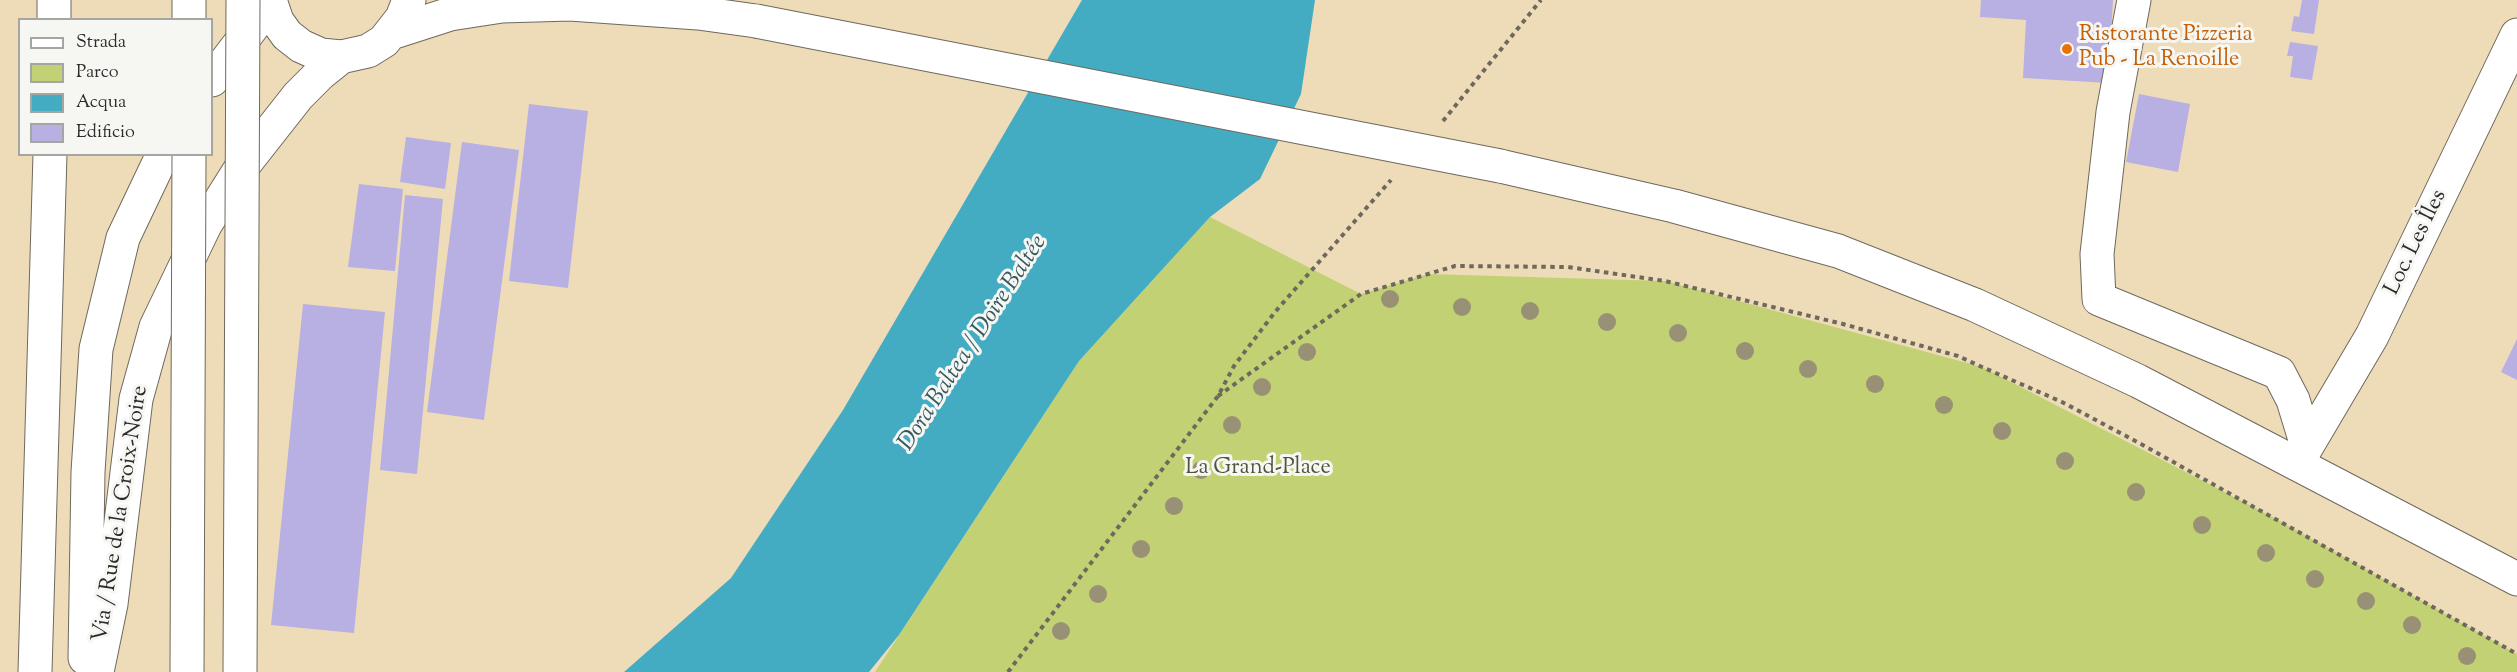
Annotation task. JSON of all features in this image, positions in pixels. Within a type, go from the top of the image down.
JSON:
[{"type":"main road","points":[[54,0],[54,18]]},
{"type":"main road","points":[[189,0],[189,18]]},
{"type":"main road","points":[[394,32],[409,0]]},
{"type":"main road","points":[[2134,0],[2113,112],[2097,254],[2099,298],[2172,331],[2229,351],[2279,373],[2293,400],[2302,454]]},
{"type":"main road","points":[[261,1],[287,35],[301,46],[321,55],[341,57],[368,51],[394,32],[450,14],[502,6],[560,2],[698,13],[756,21],[1500,166],[1674,206],[1838,251],[1975,305],[2302,454],[2517,579]]},
{"type":"main road","points":[[213,78],[261,1]]},
{"type":"main road","points":[[240,672],[261,1]]},
{"type":"main road","name":"Loc. Les Îles","points":[[2302,454],[2372,336],[2517,35]]},
{"type":"main road","name":"Via / Rue de la Croix-Noire","points":[[97,672],[111,604],[136,399],[156,327],[205,225],[239,171],[298,96],[341,57]]},
{"type":"main road","points":[[35,672],[50,156]]},
{"type":"main road","name":"Via / Rue de la Croix-Noire","points":[[86,672],[87,472],[96,349],[123,238],[162,156]]},
{"type":"main road","points":[[187,672],[189,156]]},
{"type":"path","points":[[1435,130],[1540,0]]},
{"type":"path","points":[[1008,672],[1218,396],[1234,366],[1275,312],[1398,172]]},
{"type":"path","points":[[1218,396],[1361,294],[1455,266],[1568,267],[1665,281],[1843,324],[1958,356],[1974,363],[2062,402],[2517,654]]},
{"type":"green space","name":"La Grand-Place","points":[[1210,217],[1361,294],[1428,274],[1665,281],[1982,367],[2271,516],[2517,654],[2517,672],[875,672],[1079,361]]},
{"type":"water","name":"Dora Baltea / Doire Baltée","points":[[1082,0],[1315,0],[1301,94],[1260,179],[1210,217],[1079,361],[899,635],[869,672],[624,672],[731,578],[843,410]]},
{"type":"building","name":"Ristorante Pizzeria Pub - La Renoille","points":[[1981,0],[2113,0],[2108,83],[2023,78],[2026,20],[1980,17]]},
{"type":"building","points":[[2302,0],[2319,0],[2314,34],[2291,31],[2294,16],[2299,17]]},
{"type":"building","points":[[2290,42],[2318,46],[2312,80],[2290,77],[2293,56],[2287,56]]},
{"type":"building","points":[[2139,94],[2190,104],[2178,172],[2126,162]]},
{"type":"building","points":[[529,104],[588,111],[568,288],[509,281]]},
{"type":"building","points":[[406,137],[451,143],[445,189],[400,182]]},
{"type":"building","points":[[462,142],[519,150],[484,420],[427,412]]},
{"type":"building","points":[[359,184],[403,189],[395,271],[348,267]]},
{"type":"building","points":[[405,195],[443,199],[417,474],[380,470]]},
{"type":"building","points":[[303,304],[385,312],[354,633],[271,625]]},
{"type":"building","points":[[2517,339],[2517,380],[2501,372]]},
{"type":"place","name":"Ristorante Pizzeria Pub - La Renoille","points":[[2067,49]]}]
